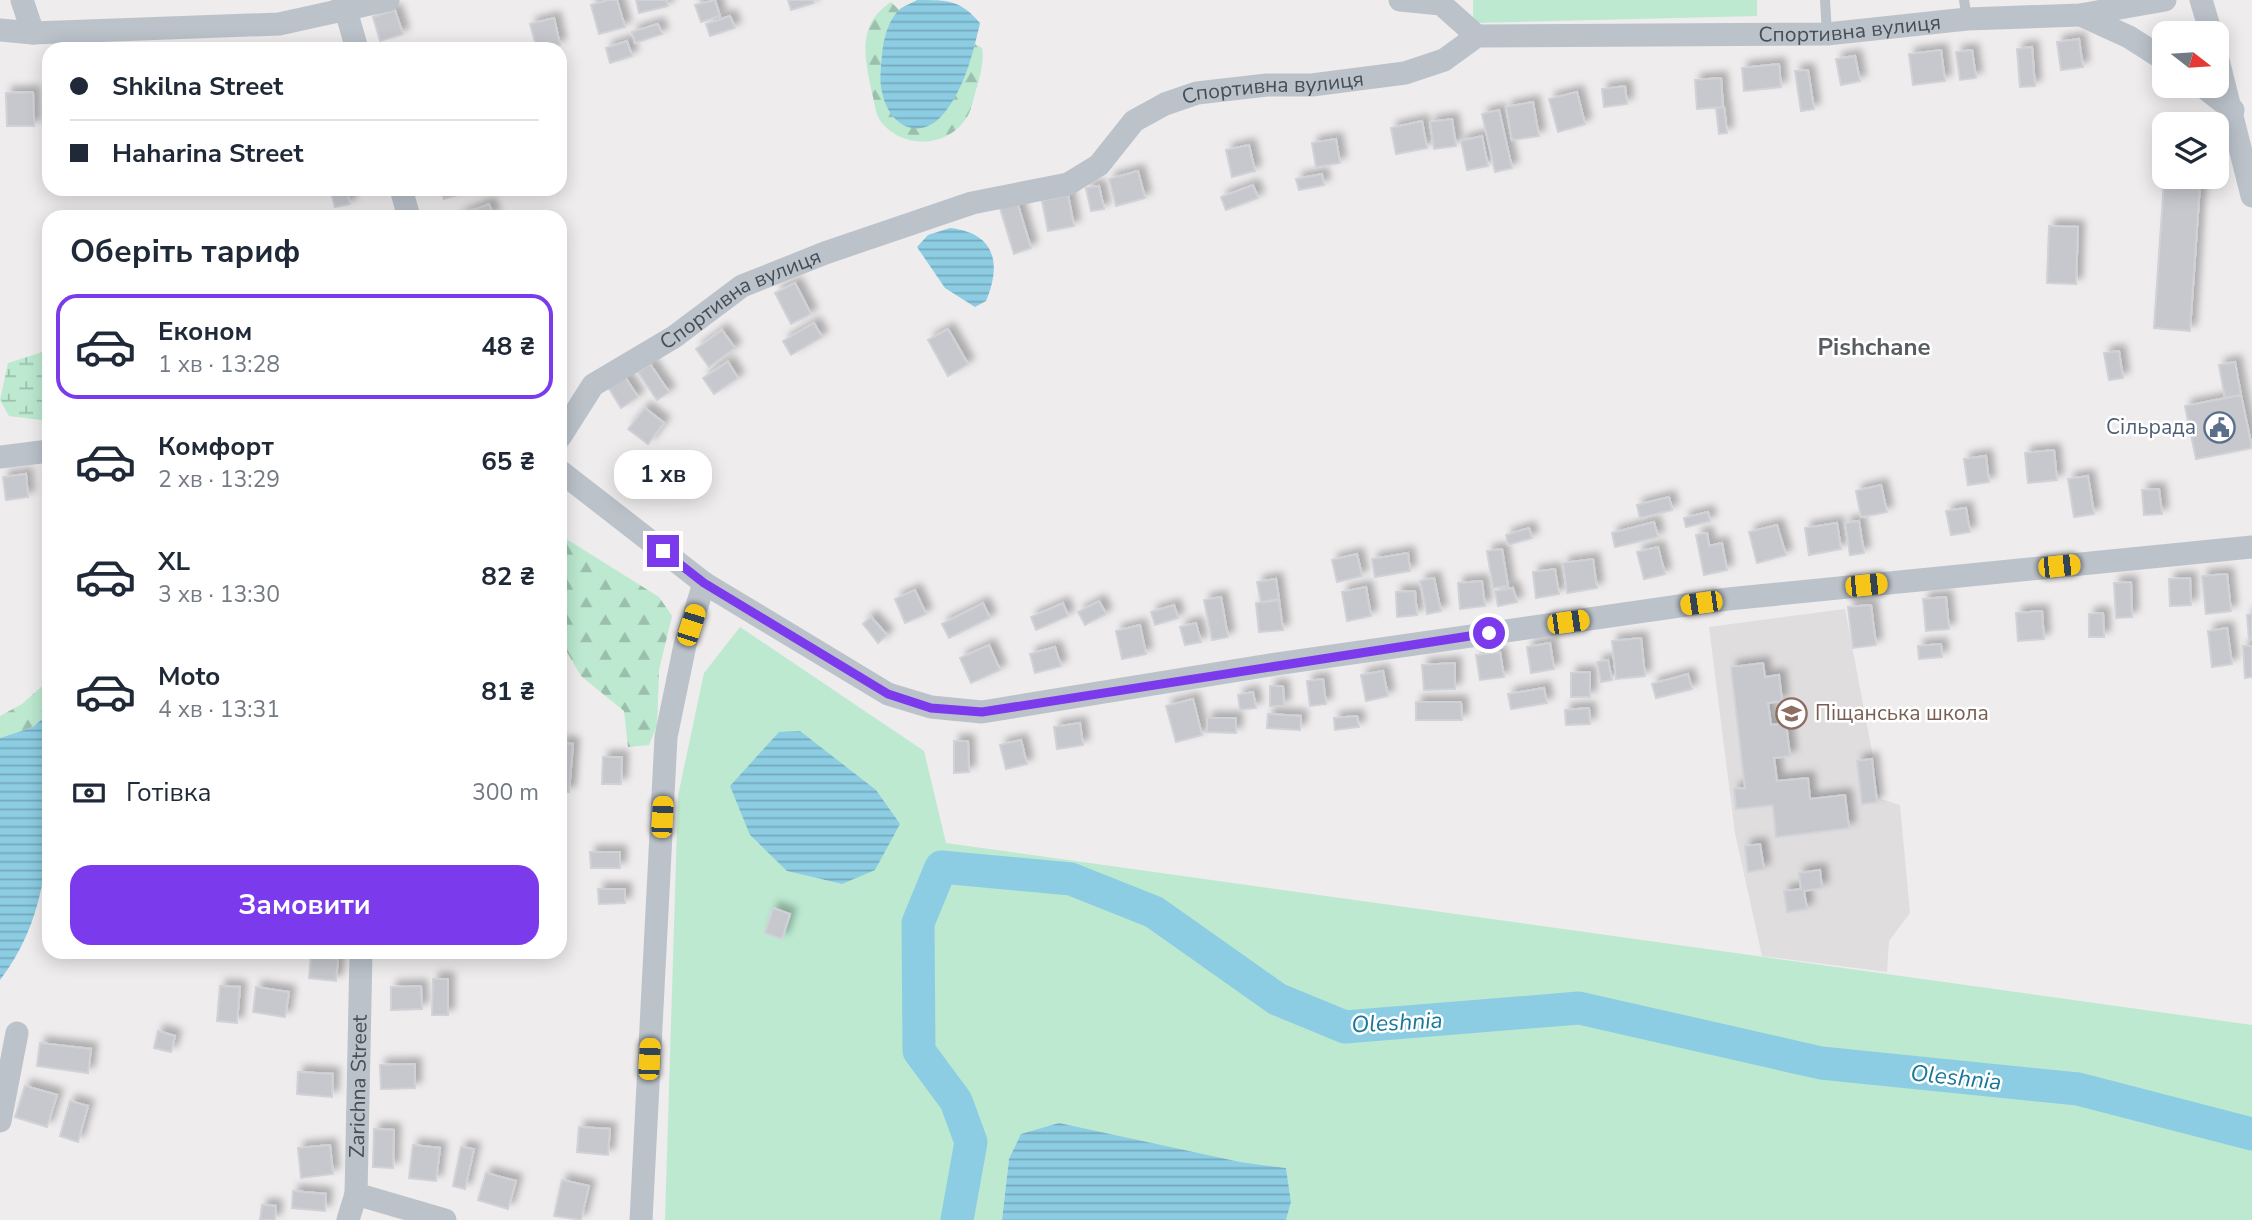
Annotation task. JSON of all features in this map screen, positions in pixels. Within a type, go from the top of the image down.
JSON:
[{"type":"street","points":[[22,0],[33,33]]},
{"type":"street","points":[[0,30],[33,33],[279,24],[344,4],[388,0]]},
{"type":"street","points":[[1401,0],[1441,2],[1477,36]]},
{"type":"street","name":"Спортивна вулиця","points":[[567,426],[593,385],[674,338],[742,286],[825,253],[972,203],[1068,184],[1099,164],[1134,121],[1165,104],[1197,93],[1268,85],[1312,85],[1405,73],[1444,60],[1477,36],[1827,34],[1966,10],[2081,15],[2165,0]]},
{"type":"street","points":[[2201,0],[2207,21]]},
{"type":"street","points":[[344,4],[355,42]]},
{"type":"street","points":[[2081,15],[2129,37],[2152,52]]},
{"type":"street","points":[[2218,98],[2233,110]]},
{"type":"street","points":[[2229,98],[2252,197]]},
{"type":"street","points":[[0,457],[42,452]]},
{"type":"street","points":[[567,476],[704,583],[888,694],[931,708],[982,712],[1276,664],[1728,599],[2252,547]]},
{"type":"street","points":[[641,1220],[666,737],[685,645],[704,583]]},
{"type":"street","name":"Zarichna Street","points":[[348,1220],[356,1194],[361,959]]},
{"type":"street","points":[[0,1121],[17,1033]]},
{"type":"street","points":[[356,1194],[446,1220]]},
{"type":"lane","points":[[1825,0],[1827,34]]},
{"type":"shaded area","name":"Піщанська школа","points":[[1845,609],[1881,799],[1900,805],[1910,913],[1889,941],[1887,972],[1762,956],[1735,833],[1709,627]]},
{"type":"green space","points":[[1473,0],[1757,0],[1757,16],[1473,23]]},
{"type":"green space","points":[[891,2],[899,10],[884,38],[961,84],[975,44],[982,48],[981,70],[966,119],[957,129],[933,141],[905,139],[893,133],[878,116],[867,68],[866,43],[872,21]]},
{"type":"green space","points":[[42,352],[42,420],[9,416],[0,400],[8,363]]},
{"type":"green space","points":[[567,539],[659,597],[672,616],[659,670],[657,726],[649,745],[628,747],[624,711],[581,676],[567,652]]},
{"type":"green space","points":[[740,627],[924,751],[946,843],[2252,1025],[2252,1220],[1286,1220],[1291,1202],[1286,1168],[1240,1162],[1009,1159],[1002,1220],[665,1220],[678,796],[704,673]],"holes":[[[750,835],[842,884],[788,871]]]},
{"type":"green space","points":[[42,686],[42,719],[33,727],[0,738],[0,716],[22,704]]},
{"type":"water","points":[[917,0],[953,3],[966,10],[980,23],[967,69],[952,102],[936,121],[916,129],[907,127],[891,114],[882,92],[880,78],[889,25],[899,10]]},
{"type":"water","points":[[950,228],[977,236],[991,252],[994,263],[991,287],[986,301],[975,307],[945,288],[917,247],[928,235]]},
{"type":"water","points":[[42,719],[42,886],[33,919],[19,950],[0,980],[0,738],[33,727]]},
{"type":"water","points":[[800,731],[876,790],[900,824],[875,870],[842,884],[787,871],[750,835],[730,786],[779,732]]},
{"type":"water","points":[[1059,1123],[1240,1162],[1286,1168],[1291,1202],[1286,1220],[1002,1220],[1009,1159],[1021,1134]]},
{"type":"building","points":[[617,0],[625,27],[599,34],[591,5]]},
{"type":"building","points":[[636,0],[666,0],[668,6],[639,13]]},
{"type":"building","points":[[715,0],[720,16],[701,22],[695,5]]},
{"type":"building","points":[[788,0],[813,0],[814,3],[791,10]]},
{"type":"building","points":[[395,10],[403,34],[380,41],[373,17]]},
{"type":"building","points":[[730,16],[735,28],[710,36],[706,24]]},
{"type":"building","points":[[554,18],[559,42],[535,42],[530,24]]},
{"type":"building","points":[[658,24],[662,34],[635,43],[632,32]]},
{"type":"building","points":[[2079,39],[2083,67],[2061,70],[2057,42]]},
{"type":"building","points":[[627,41],[632,56],[610,63],[606,48]]},
{"type":"building","points":[[2032,47],[2035,86],[2020,87],[2017,49]]},
{"type":"building","points":[[1941,50],[1945,81],[1913,85],[1909,54]]},
{"type":"building","points":[[1972,50],[1976,78],[1960,80],[1956,52]]},
{"type":"building","points":[[1855,56],[1860,81],[1841,85],[1836,59]]},
{"type":"building","points":[[1779,64],[1781,87],[1744,91],[1742,68]]},
{"type":"building","points":[[1808,70],[1814,109],[1801,111],[1795,71]]},
{"type":"building","points":[[1721,78],[1723,107],[1697,109],[1695,80]]},
{"type":"building","points":[[1625,86],[1627,104],[1604,107],[1602,89]]},
{"type":"building","points":[[33,92],[34,126],[7,126],[6,93]]},
{"type":"building","points":[[1577,92],[1585,124],[1558,132],[1549,99]]},
{"type":"building","points":[[1533,102],[1539,136],[1512,140],[1506,107]]},
{"type":"building","points":[[1724,107],[1727,133],[1719,134],[1716,108]]},
{"type":"building","points":[[1499,110],[1512,168],[1495,172],[1482,114]]},
{"type":"building","points":[[1452,119],[1456,146],[1434,149],[1430,122]]},
{"type":"building","points":[[1422,121],[1427,148],[1396,154],[1391,128]]},
{"type":"building","points":[[1482,136],[1488,166],[1467,170],[1461,141]]},
{"type":"building","points":[[1336,139],[1340,163],[1316,167],[1312,143]]},
{"type":"building","points":[[1249,145],[1255,171],[1232,177],[1226,150]]},
{"type":"building","points":[[1138,171],[1145,198],[1116,206],[1109,179]]},
{"type":"building","points":[[1322,174],[1324,185],[1299,190],[1296,179]]},
{"type":"building","points":[[1253,185],[1258,198],[1226,210],[1221,197]]},
{"type":"building","points":[[1099,186],[1104,209],[1091,211],[1086,188]]},
{"type":"building","points":[[2163,189],[2200,189],[2190,331],[2154,328]]},
{"type":"building","points":[[1068,195],[1074,226],[1048,231],[1042,201]]},
{"type":"building","points":[[332,196],[348,196],[350,204],[335,207]]},
{"type":"building","points":[[1017,202],[1031,248],[1014,254],[1000,208]]},
{"type":"building","points":[[489,204],[491,210],[474,210]]},
{"type":"building","points":[[2049,226],[2078,227],[2076,284],[2047,283]]},
{"type":"building","points":[[795,283],[811,314],[791,324],[775,293]]},
{"type":"building","points":[[814,323],[822,337],[791,355],[783,341]]},
{"type":"building","points":[[948,329],[968,364],[948,376],[928,340]]},
{"type":"building","points":[[722,330],[735,348],[709,367],[696,349]]},
{"type":"building","points":[[2119,351],[2123,378],[2109,380],[2104,353]]},
{"type":"building","points":[[728,362],[738,378],[714,394],[703,378]]},
{"type":"building","points":[[2235,362],[2241,395],[2225,398],[2219,365]]},
{"type":"building","points":[[650,364],[669,392],[657,400],[638,372]]},
{"type":"building","points":[[625,377],[638,397],[621,408],[608,387]]},
{"type":"building","name":"Сільрада","points":[[2241,395],[2252,448],[2196,459],[2185,406]]},
{"type":"building","points":[[645,408],[664,423],[648,444],[628,429]]},
{"type":"building","points":[[2054,450],[2057,480],[2028,483],[2025,453]]},
{"type":"building","points":[[1986,456],[1989,482],[1968,485],[1964,459]]},
{"type":"building","points":[[26,474],[28,497],[6,500],[3,477]]},
{"type":"building","points":[[2088,476],[2094,514],[2074,517],[2068,479]]},
{"type":"building","points":[[1881,485],[1887,512],[1861,517],[1856,491]]},
{"type":"building","points":[[2159,489],[2162,514],[2144,515],[2142,490]]},
{"type":"building","points":[[1669,497],[1672,510],[1640,518],[1637,505]]},
{"type":"building","points":[[1966,508],[1970,532],[1951,535],[1946,511]]},
{"type":"building","points":[[1708,512],[1710,521],[1686,527],[1684,518]]},
{"type":"building","points":[[1859,521],[1864,553],[1850,555],[1845,523]]},
{"type":"building","points":[[1654,522],[1658,537],[1615,547],[1612,533]]},
{"type":"building","points":[[1837,523],[1841,549],[1809,555],[1805,528]]},
{"type":"building","points":[[1777,525],[1786,555],[1757,563],[1749,532]]},
{"type":"building","points":[[1529,528],[1532,538],[1508,545],[1506,535]]},
{"type":"building","points":[[1707,533],[1709,546],[1722,543],[1727,570],[1704,575],[1696,535]]},
{"type":"building","points":[[1658,547],[1665,574],[1644,579],[1637,552]]},
{"type":"building","points":[[1502,549],[1508,586],[1493,588],[1487,551]]},
{"type":"building","points":[[1408,553],[1410,571],[1375,577],[1372,559]]},
{"type":"building","points":[[1357,554],[1362,576],[1337,582],[1332,560]]},
{"type":"building","points":[[1593,559],[1597,588],[1567,593],[1563,563]]},
{"type":"building","points":[[1555,569],[1559,594],[1536,598],[1533,572]]},
{"type":"building","points":[[2227,574],[2231,611],[2206,614],[2202,576]]},
{"type":"building","points":[[1434,578],[1441,611],[1427,614],[1420,581]]},
{"type":"building","points":[[2190,578],[2191,605],[2170,606],[2169,579]]},
{"type":"building","points":[[1276,579],[1279,599],[1261,602],[1257,582]]},
{"type":"building","points":[[1482,581],[1485,606],[1460,609],[1458,583]]},
{"type":"building","points":[[2131,582],[2132,617],[2116,618],[2114,583]]},
{"type":"building","points":[[1366,587],[1371,616],[1347,621],[1342,592]]},
{"type":"building","points":[[1513,588],[1517,602],[1498,606],[1495,591]]},
{"type":"building","points":[[915,590],[926,614],[905,623],[895,599]]},
{"type":"building","points":[[1415,591],[1417,615],[1397,617],[1396,592]]},
{"type":"building","points":[[1221,597],[1228,637],[1212,640],[1204,600]]},
{"type":"building","points":[[1946,597],[1949,629],[1926,631],[1923,599]]},
{"type":"building","points":[[1279,600],[1283,630],[1259,632],[1256,603]]},
{"type":"building","points":[[1099,601],[1106,614],[1085,625],[1078,612]]},
{"type":"building","points":[[983,603],[990,618],[949,638],[942,624]]},
{"type":"building","points":[[1063,603],[1068,616],[1036,630],[1031,617]]},
{"type":"building","points":[[1174,605],[1178,618],[1155,625],[1151,612]]},
{"type":"building","points":[[1871,605],[1876,645],[1853,648],[1848,607]]},
{"type":"building","points":[[2042,611],[2044,639],[2018,641],[2016,613]]},
{"type":"building","points":[[2103,613],[2104,637],[2089,637],[2089,614]]},
{"type":"building","points":[[2252,614],[2252,639],[2249,639],[2247,615]]},
{"type":"building","points":[[871,617],[887,635],[878,643],[863,624]]},
{"type":"building","points":[[1196,623],[1201,642],[1185,645],[1180,627]]},
{"type":"building","points":[[1140,625],[1146,654],[1122,659],[1116,631]]},
{"type":"building","points":[[2227,628],[2232,664],[2212,667],[2208,631]]},
{"type":"building","points":[[1641,638],[1645,676],[1616,679],[1612,641]]},
{"type":"building","points":[[1550,643],[1554,669],[1531,673],[1527,647]]},
{"type":"building","points":[[1941,644],[1942,657],[1919,659],[1918,646]]},
{"type":"building","points":[[989,645],[1000,670],[971,683],[960,658]]},
{"type":"building","points":[[2243,646],[2252,646],[2252,677],[2245,678]]},
{"type":"building","points":[[1055,647],[1061,666],[1035,673],[1030,654]]},
{"type":"building","points":[[1500,652],[1504,677],[1480,680],[1476,655]]},
{"type":"building","points":[[1608,660],[1612,680],[1601,682],[1597,662]]},
{"type":"building","points":[[1455,663],[1455,689],[1424,690],[1422,665]]},
{"type":"building","points":[[1763,663],[1765,677],[1779,675],[1782,701],[1768,703],[1771,725],[1786,723],[1790,756],[1774,758],[1777,781],[1808,778],[1810,799],[1845,795],[1849,828],[1776,837],[1773,805],[1736,809],[1734,789],[1745,788],[1731,667]]},
{"type":"building","points":[[1383,671],[1388,696],[1366,701],[1361,675]]},
{"type":"building","points":[[1590,672],[1590,697],[1571,697],[1571,673]]},
{"type":"building","points":[[1688,674],[1692,689],[1656,698],[1652,684]]},
{"type":"building","points":[[1323,679],[1326,704],[1310,706],[1307,681]]},
{"type":"building","points":[[1270,686],[1283,686],[1284,706],[1270,706]]},
{"type":"building","points":[[1544,688],[1547,703],[1511,709],[1508,694]]},
{"type":"building","points":[[1253,692],[1256,708],[1240,710],[1238,695]]},
{"type":"building","points":[[1193,699],[1202,735],[1176,742],[1166,706]]},
{"type":"building","points":[[1416,702],[1461,702],[1462,720],[1416,720]]},
{"type":"building","points":[[1589,708],[1590,724],[1566,725],[1565,710]]},
{"type":"building","points":[[1268,714],[1301,716],[1300,730],[1267,728]]},
{"type":"building","points":[[1357,716],[1359,727],[1335,730],[1334,718]]},
{"type":"building","points":[[1207,718],[1236,718],[1236,733],[1207,732]]},
{"type":"building","points":[[1080,723],[1083,745],[1057,749],[1054,727]]},
{"type":"building","points":[[1021,740],[1027,764],[1006,769],[1000,745]]},
{"type":"building","points":[[954,741],[968,741],[969,772],[954,773]]},
{"type":"building","points":[[567,744],[573,744],[567,792]]},
{"type":"building","points":[[603,757],[622,757],[621,784],[602,784]]},
{"type":"building","points":[[1872,759],[1877,802],[1862,804],[1857,761]]},
{"type":"building","points":[[1760,844],[1764,869],[1748,872],[1745,846]]},
{"type":"building","points":[[590,852],[620,852],[620,868],[591,868]]},
{"type":"building","points":[[1820,870],[1822,888],[1804,891],[1807,909],[1787,912],[1784,891],[1801,889],[1799,873]]},
{"type":"building","points":[[598,889],[625,889],[625,903],[599,904]]},
{"type":"building","points":[[773,908],[790,914],[782,939],[765,933]]},
{"type":"building","points":[[311,959],[338,959],[336,981],[309,978]]},
{"type":"building","points":[[433,979],[448,979],[448,1015],[432,1015]]},
{"type":"building","points":[[220,986],[240,987],[237,1023],[217,1021]]},
{"type":"building","points":[[421,986],[422,1009],[391,1010],[391,987]]},
{"type":"building","points":[[256,987],[289,992],[285,1017],[253,1012]]},
{"type":"building","points":[[158,1031],[175,1036],[171,1052],[154,1048]]},
{"type":"building","points":[[40,1043],[91,1049],[88,1073],[37,1066]]},
{"type":"building","points":[[415,1064],[415,1088],[381,1089],[380,1065]]},
{"type":"building","points":[[298,1072],[333,1074],[332,1097],[297,1094]]},
{"type":"building","points":[[25,1086],[57,1095],[47,1127],[15,1117]]},
{"type":"building","points":[[70,1101],[88,1106],[78,1142],[60,1136]]},
{"type":"building","points":[[579,1127],[610,1129],[608,1155],[577,1152]]},
{"type":"building","points":[[374,1129],[394,1130],[393,1168],[373,1167]]},
{"type":"building","points":[[330,1145],[333,1174],[301,1178],[298,1148]]},
{"type":"building","points":[[413,1145],[440,1148],[436,1181],[409,1178]]},
{"type":"building","points":[[461,1147],[474,1149],[465,1189],[453,1186]]},
{"type":"building","points":[[486,1173],[516,1181],[508,1209],[478,1200]]},
{"type":"building","points":[[562,1180],[589,1186],[581,1220],[554,1216]]},
{"type":"building","points":[[293,1191],[326,1194],[325,1211],[292,1208]]},
{"type":"building","points":[[262,1205],[276,1206],[275,1220],[260,1220]]},
{"type":"waterway","name":"Oleshnia","points":[[957,1220],[971,1142],[956,1101],[919,1051],[918,923],[941,867],[1071,879],[1154,912],[1277,999],[1345,1027],[1579,1008],[1821,1063],[2078,1089],[2252,1134]]},
{"type":"place","name":"Сільрада","points":[[2219,427]]},
{"type":"place","name":"Піщанська школа","points":[[1792,713]]},
{"type":"district","name":"Pishchane","points":[[1874,347]]},
{"type":"route","points":[[663,551],[704,583],[888,694],[931,708],[982,712],[1276,664],[1489,633]]}]
